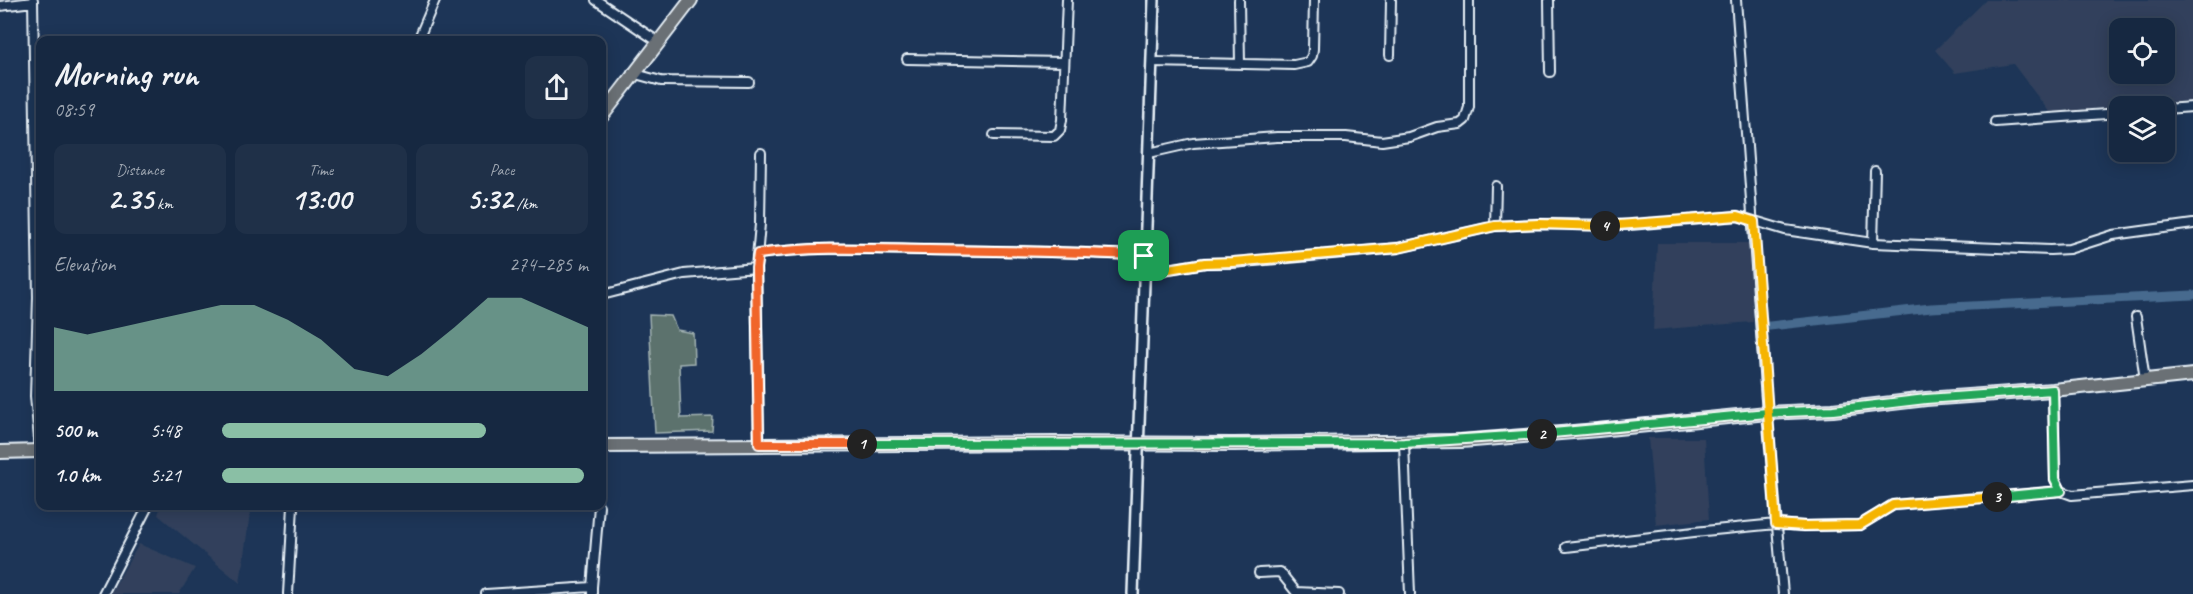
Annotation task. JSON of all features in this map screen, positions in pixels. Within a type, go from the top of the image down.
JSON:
[{"type":"main road","points":[[606,110],[657,41],[691,0]]},
{"type":"main road","points":[[606,447],[759,444],[1461,441],[1767,413],[1833,410],[1926,399],[2053,390],[2193,375]]},
{"type":"main road","points":[[0,452],[36,451]]},
{"type":"street","points":[[420,36],[435,0]]},
{"type":"street","points":[[597,0],[657,41]]},
{"type":"street","points":[[994,135],[1049,136],[1058,134],[1062,120],[1067,0]]},
{"type":"street","points":[[1133,594],[1154,0]]},
{"type":"street","points":[[1239,0],[1240,64]]},
{"type":"street","points":[[1152,62],[1294,65],[1308,62],[1313,49],[1314,0]]},
{"type":"street","points":[[1390,55],[1391,0]]},
{"type":"street","points":[[1149,153],[1193,143],[1277,137],[1346,137],[1382,141],[1409,137],[1437,127],[1460,124],[1465,120],[1470,107],[1469,0]]},
{"type":"street","points":[[1549,0],[1550,72]]},
{"type":"street","points":[[1737,0],[1767,413],[1783,594]]},
{"type":"street","points":[[0,6],[33,1],[36,72]]},
{"type":"street","points":[[907,59],[1063,62]]},
{"type":"street","points":[[633,73],[661,81],[749,82]]},
{"type":"street","points":[[2175,108],[2193,107]]},
{"type":"street","points":[[1995,122],[2109,113]]},
{"type":"street","points":[[759,444],[756,268],[761,153]]},
{"type":"street","points":[[1873,243],[1875,171]]},
{"type":"street","points":[[1495,226],[1496,186]]},
{"type":"street","points":[[1144,273],[1214,262],[1254,261],[1398,248],[1495,226],[1629,225],[1738,216],[1785,230],[1873,243],[2050,250],[2069,249],[2113,235],[2193,224]]},
{"type":"street","points":[[758,254],[789,250],[879,249],[1080,251],[1144,256]]},
{"type":"street","points":[[606,294],[684,274],[756,268]]},
{"type":"street","points":[[2136,317],[2145,380]]},
{"type":"street","points":[[36,363],[36,407]]},
{"type":"street","points":[[2053,390],[2055,479],[2061,491]]},
{"type":"street","points":[[1404,443],[1410,594]]},
{"type":"street","points":[[1566,548],[1776,524],[1860,525],[1893,505],[2061,491],[2072,495],[2193,485]]},
{"type":"street","points":[[103,594],[146,510]]},
{"type":"street","points":[[288,594],[293,510]]},
{"type":"street","points":[[486,594],[592,591],[598,510]]},
{"type":"street","points":[[1259,573],[1280,572],[1296,592],[1339,594]]},
{"type":"shaded area","points":[[1986,0],[2193,0],[2193,101],[2175,103],[2175,96],[2109,96],[2109,108],[2050,113],[2013,64],[1955,73],[1935,50]]},
{"type":"shaded area","points":[[1657,243],[1755,243],[1753,322],[1653,330]]},
{"type":"shaded area","points":[[1648,438],[1704,438],[1709,519],[1656,525]]},
{"type":"shaded area","points":[[160,510],[250,510],[240,583],[158,515]]},
{"type":"shaded area","points":[[139,544],[195,568],[179,594],[110,594]]},
{"type":"green space","points":[[649,315],[671,316],[677,330],[693,333],[694,363],[679,364],[681,418],[713,417],[712,431],[655,433]]},
{"type":"waterway","points":[[1761,327],[1931,308],[2193,295]]},
{"type":"route","points":[[1144,256],[1080,251],[879,249],[789,250],[758,254],[756,268],[759,444],[1139,442],[1233,444],[1461,441],[1767,413],[1833,410],[1926,399],[2053,390],[2055,479],[2061,491],[1893,505],[1860,525],[1776,524],[1767,413],[1761,327],[1760,324],[1754,221],[1738,216],[1629,225],[1495,226],[1398,248],[1214,262],[1144,273],[1144,256]]}]
